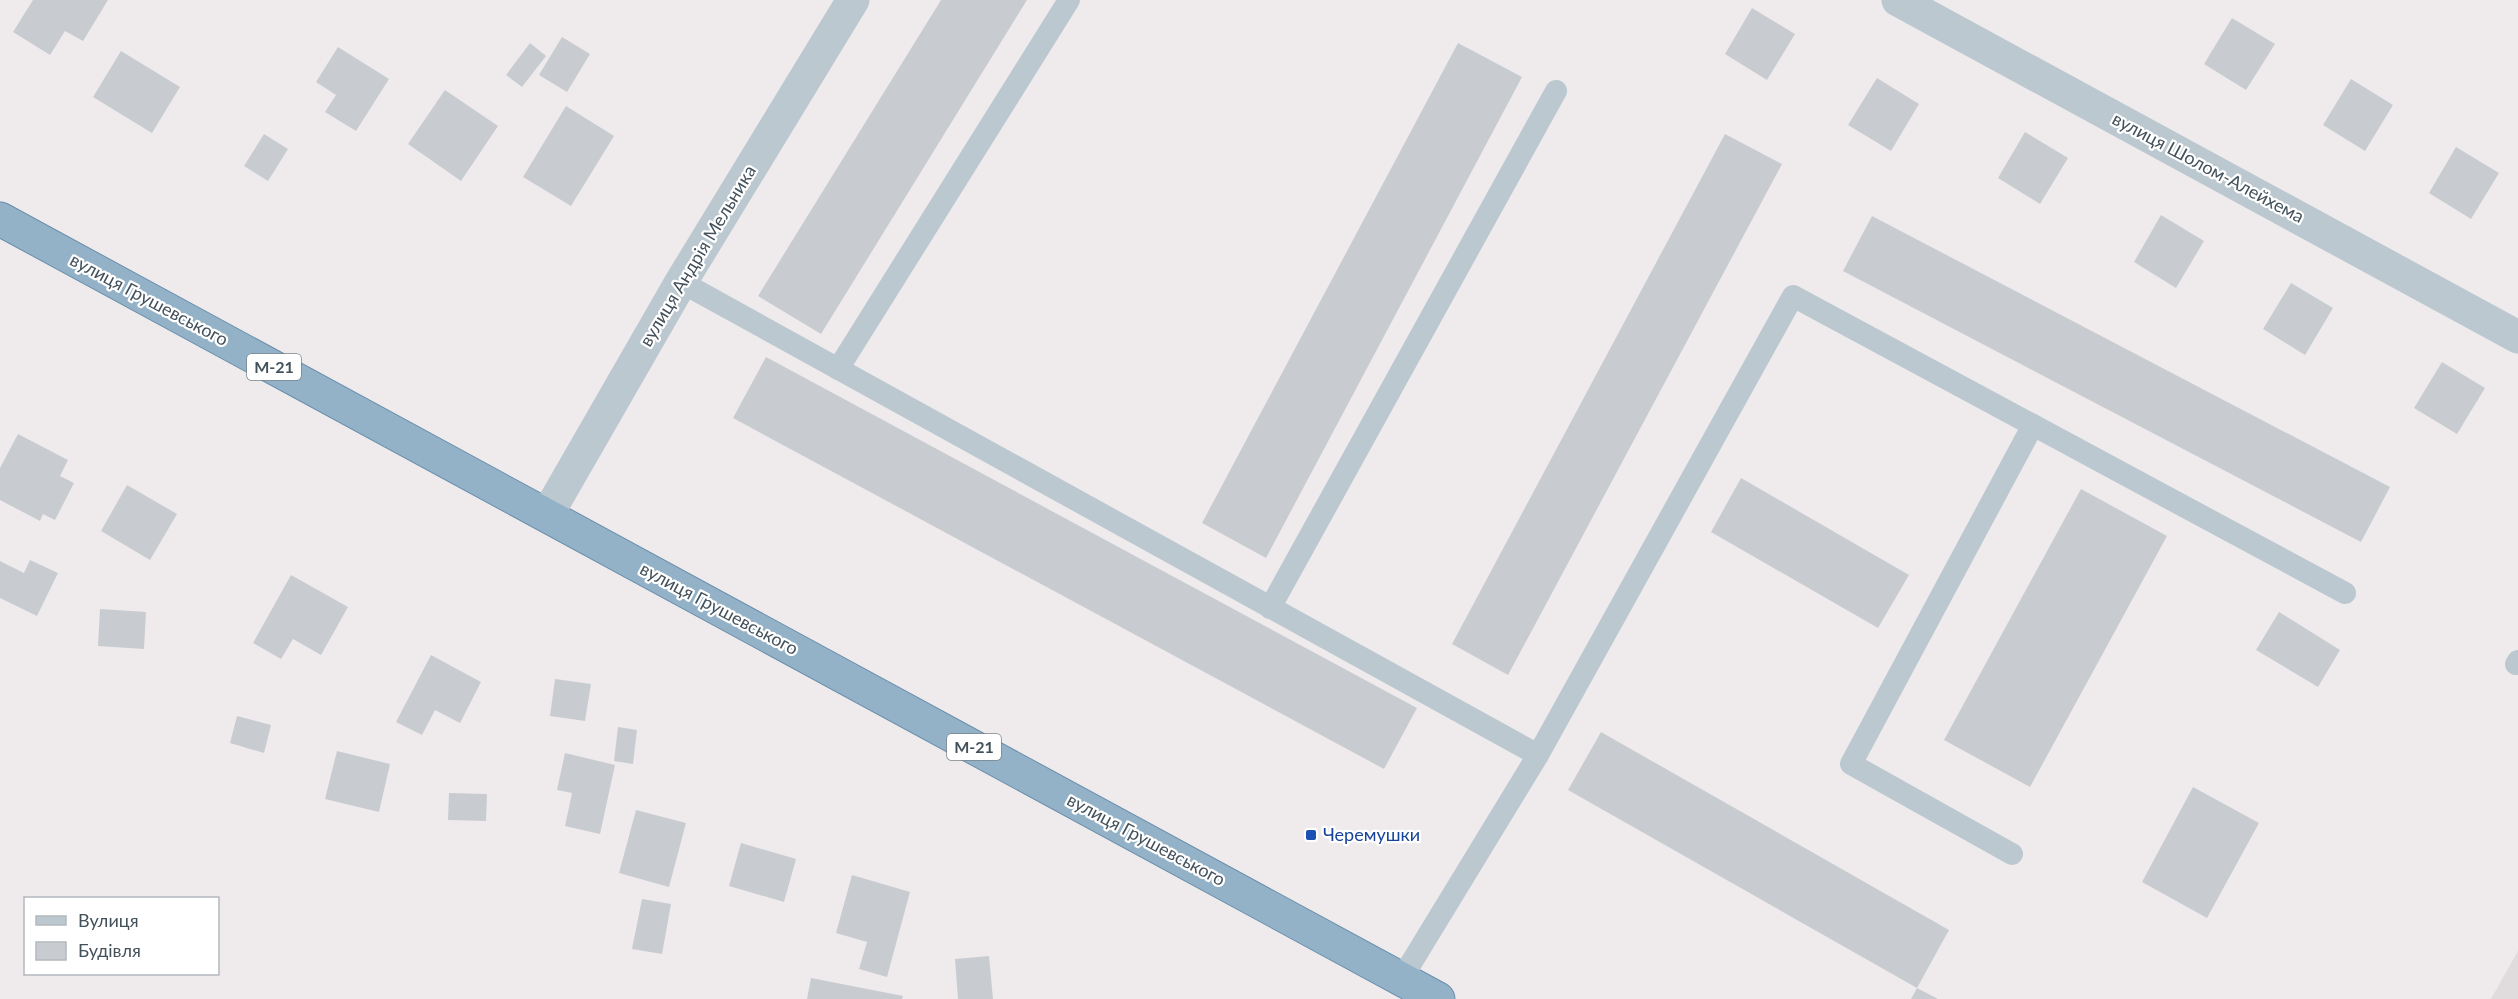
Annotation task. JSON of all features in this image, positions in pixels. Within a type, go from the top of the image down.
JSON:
[{"type":"highway","name":"вулиця Грушевського","points":[[0,219],[1438,999]]},
{"type":"street","name":"вулиця Андрія Мельника","points":[[547,515],[681,282],[853,0]]},
{"type":"street","name":"вулиця Шолом-Алейхема","points":[[1898,0],[2518,337]]},
{"type":"lane","points":[[838,369],[1069,0]]},
{"type":"lane","points":[[1270,608],[1556,91]]},
{"type":"lane","points":[[681,282],[1538,755]]},
{"type":"lane","points":[[1401,978],[1538,755],[1793,296],[2346,593]]},
{"type":"lane","points":[[2013,854],[1851,764],[2033,425]]},
{"type":"shaded area","points":[[2518,951],[2518,999],[2491,999]]},
{"type":"building","points":[[33,0],[108,0],[83,41],[65,31],[50,55],[13,32]]},
{"type":"building","points":[[941,0],[1027,0],[821,334],[758,296]]},
{"type":"building","points":[[1752,8],[1795,34],[1767,80],[1725,54]]},
{"type":"building","points":[[2232,18],[2275,44],[2246,90],[2204,64]]},
{"type":"building","points":[[562,37],[590,54],[567,92],[539,75]]},
{"type":"building","points":[[530,43],[546,56],[522,87],[506,75]]},
{"type":"building","points":[[1458,43],[1522,77],[1266,558],[1202,523]]},
{"type":"building","points":[[338,47],[389,79],[356,131],[325,112],[336,95],[316,82]]},
{"type":"building","points":[[121,51],[180,87],[152,133],[93,97]]},
{"type":"building","points":[[1877,78],[1919,104],[1891,151],[1848,125]]},
{"type":"building","points":[[2351,79],[2393,105],[2365,151],[2323,125]]},
{"type":"building","points":[[445,90],[498,126],[461,181],[408,144]]},
{"type":"building","points":[[566,106],[614,136],[571,206],[523,177]]},
{"type":"building","points":[[2025,132],[2068,158],[2040,204],[1998,178]]},
{"type":"building","points":[[264,134],[288,149],[268,181],[244,166]]},
{"type":"building","points":[[1725,134],[1782,164],[1508,675],[1452,644]]},
{"type":"building","points":[[2456,147],[2499,173],[2471,219],[2429,193]]},
{"type":"building","points":[[2161,215],[2204,241],[2176,288],[2134,262]]},
{"type":"building","points":[[1872,216],[2390,487],[2361,542],[1843,271]]},
{"type":"building","points":[[2291,283],[2333,308],[2305,355],[2263,329]]},
{"type":"building","points":[[766,357],[1417,708],[1384,769],[733,418]]},
{"type":"building","points":[[2442,362],[2485,388],[2457,434],[2414,408]]},
{"type":"building","points":[[18,434],[68,460],[60,476],[74,483],[55,520],[43,514],[40,521],[0,500],[0,468]]},
{"type":"building","points":[[1741,478],[1909,575],[1878,628],[1711,532]]},
{"type":"building","points":[[127,485],[177,514],[150,560],[101,531]]},
{"type":"building","points":[[2081,489],[2167,536],[2030,787],[1944,740]]},
{"type":"building","points":[[30,560],[58,573],[37,616],[0,598],[0,561],[24,573]]},
{"type":"building","points":[[291,575],[348,607],[321,655],[293,639],[281,659],[253,643]]},
{"type":"building","points":[[100,609],[146,612],[144,649],[98,646]]},
{"type":"building","points":[[2279,612],[2340,650],[2318,687],[2256,650]]},
{"type":"building","points":[[431,655],[481,682],[460,723],[435,710],[422,735],[396,722]]},
{"type":"building","points":[[555,679],[591,684],[585,721],[550,716]]},
{"type":"building","points":[[237,716],[271,725],[264,753],[230,743]]},
{"type":"building","points":[[618,727],[637,730],[633,764],[614,761]]},
{"type":"building","points":[[1601,732],[1949,930],[1917,988],[1568,790]]},
{"type":"building","points":[[337,751],[390,764],[379,812],[325,799]]},
{"type":"building","points":[[565,753],[615,765],[600,834],[565,826],[572,793],[557,790]]},
{"type":"building","points":[[2193,787],[2259,823],[2207,918],[2142,882]]},
{"type":"building","points":[[449,793],[487,794],[486,821],[448,820]]},
{"type":"building","points":[[636,810],[686,823],[669,887],[619,873]]},
{"type":"building","points":[[741,843],[796,859],[784,902],[729,886]]},
{"type":"building","points":[[852,875],[910,892],[887,977],[859,969],[867,942],[836,933]]},
{"type":"building","points":[[642,899],[671,904],[662,954],[632,949]]},
{"type":"building","points":[[989,956],[993,999],[958,999],[955,959]]},
{"type":"building","points":[[811,978],[903,996],[902,999],[807,999]]},
{"type":"building","points":[[1917,988],[1938,999],[1911,999]]},
{"type":"place","name":"Черемушки","points":[[1311,835]]}]
